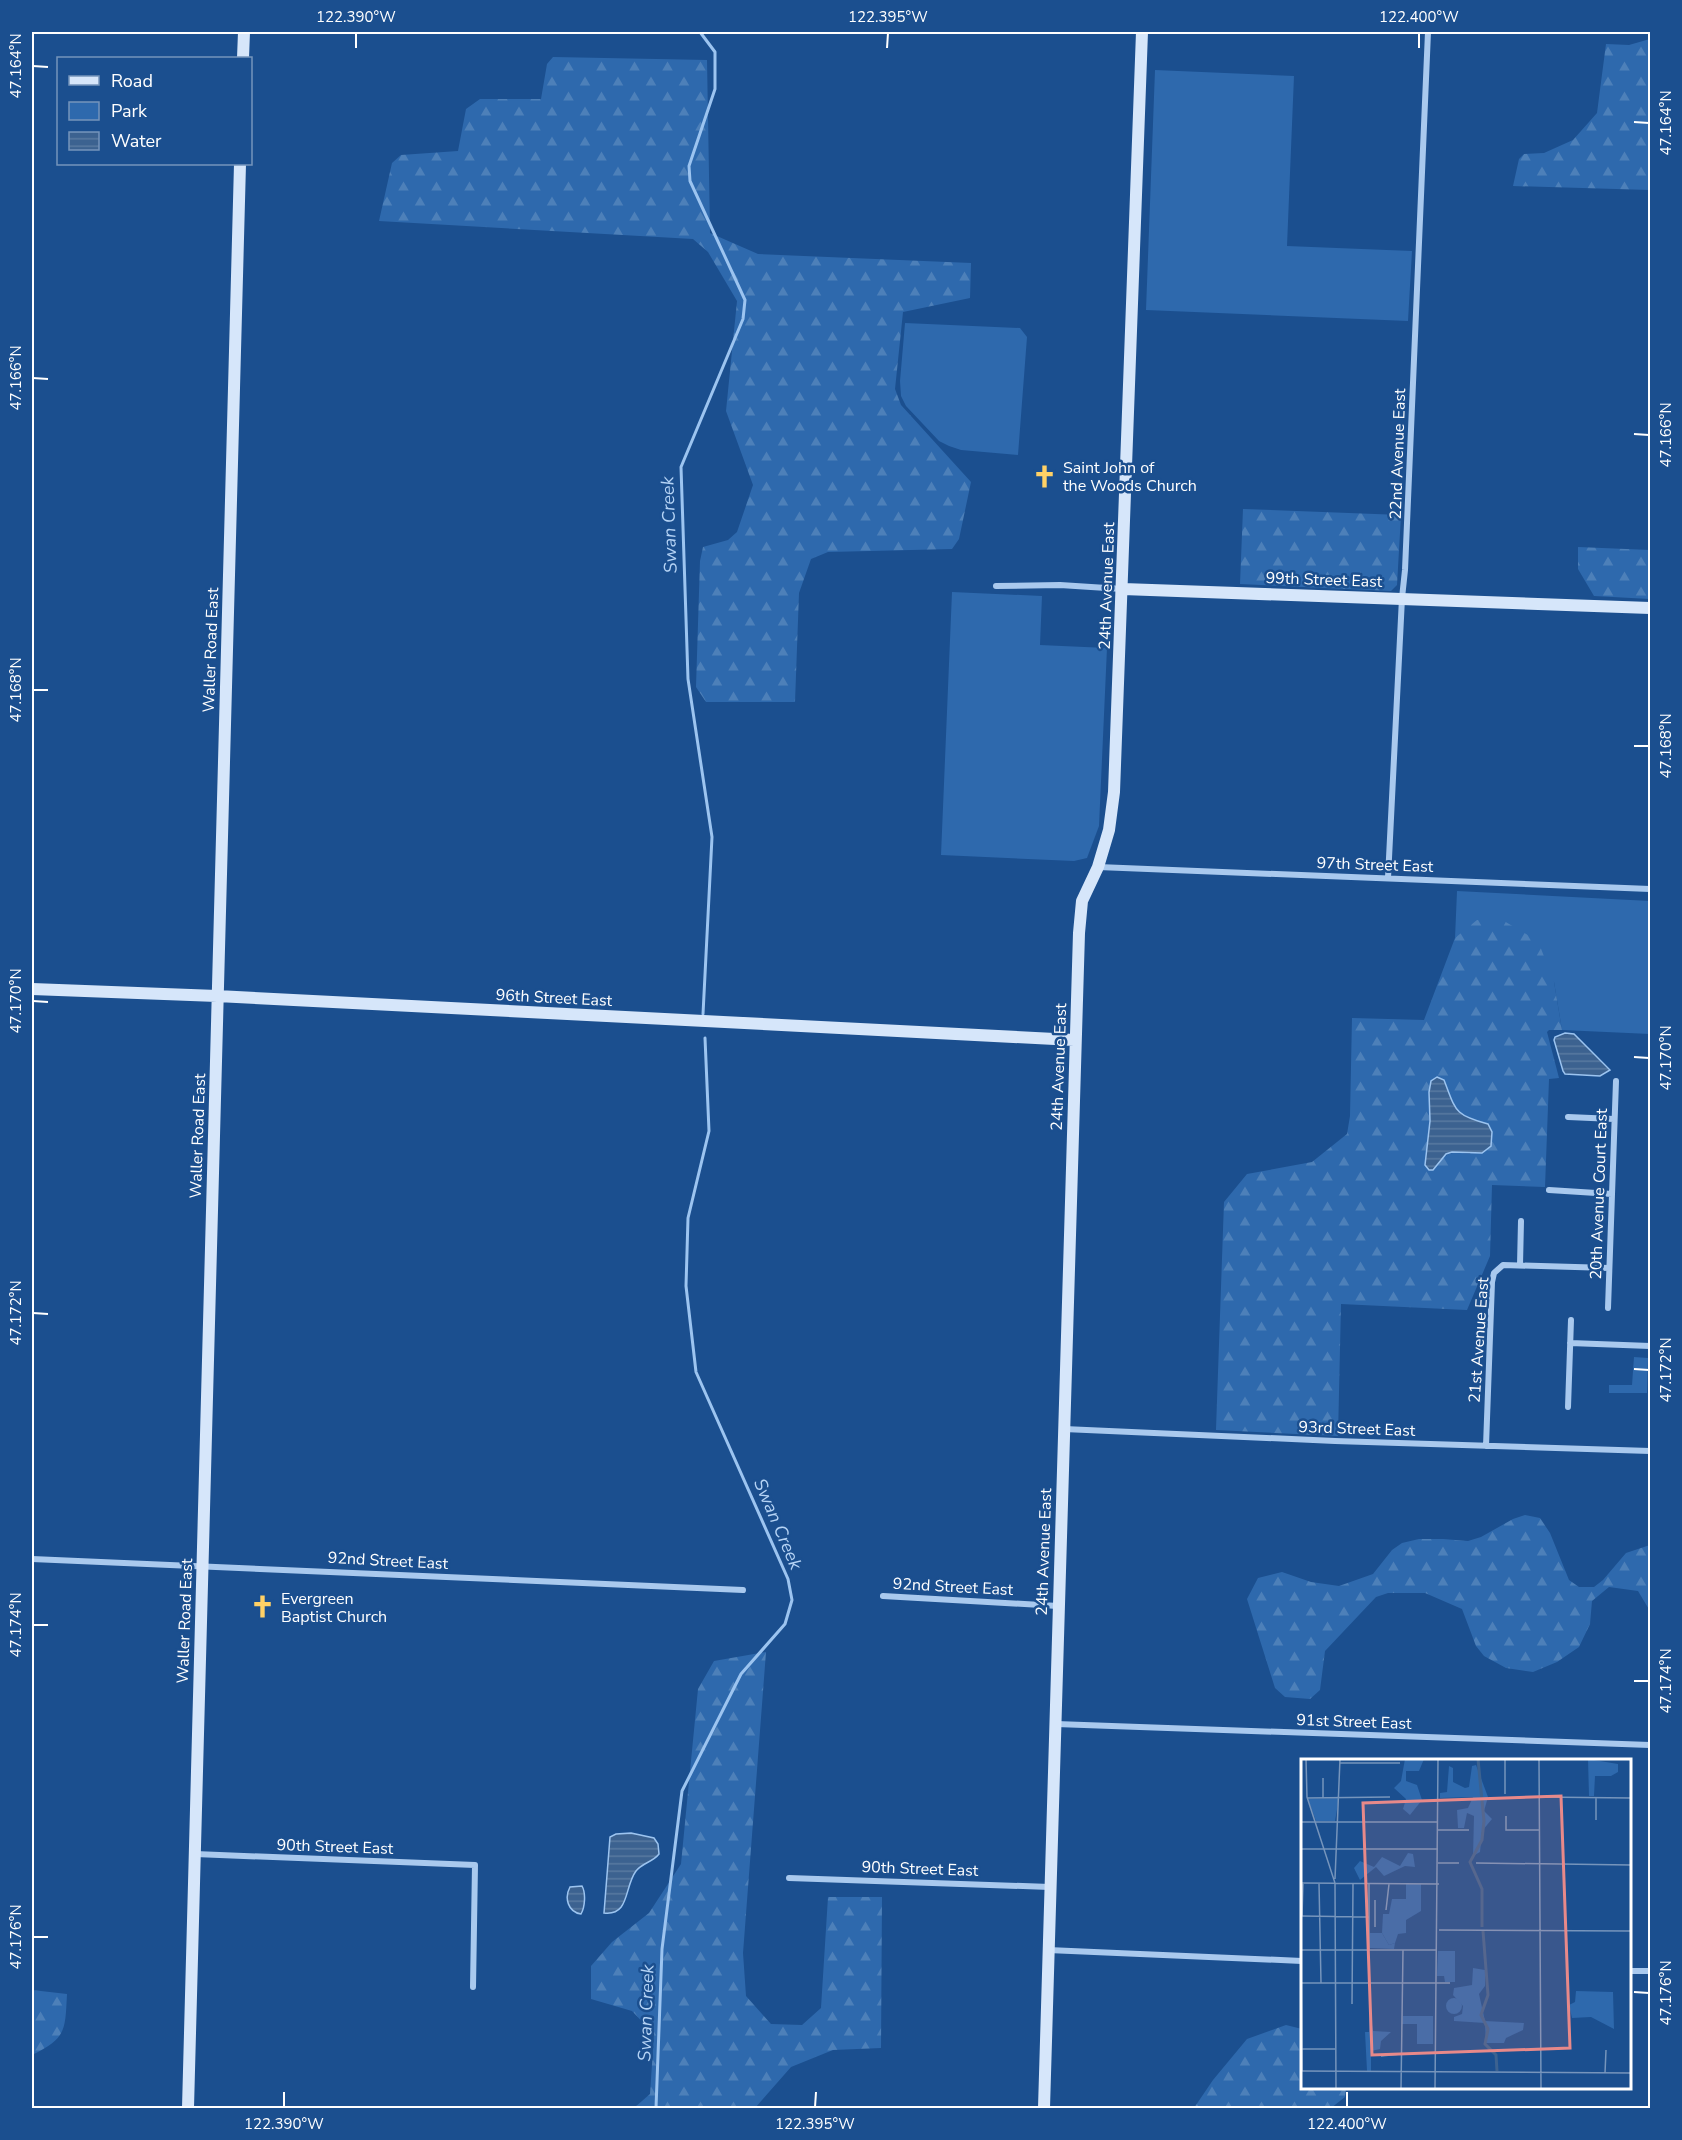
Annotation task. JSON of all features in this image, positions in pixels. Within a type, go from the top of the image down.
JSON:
[{"type":"street","points":[[243,57],[244,32]]},
{"type":"street","name":"24th Avenue East","points":[[1044,2109],[1074,1040],[1079,933],[1082,901],[1098,867],[1111,818],[1123,589],[1142,32]]},
{"type":"street","name":"22nd Avenue East","points":[[1388,878],[1405,570],[1428,32]]},
{"type":"street","name":"Waller Road East","points":[[188,2109],[240,165]]},
{"type":"street","name":"99th Street East","points":[[996,585],[1060,585],[1650,608]]},
{"type":"street","name":"97th Street East","points":[[1098,867],[1650,889]]},
{"type":"street","name":"96th Street East","points":[[32,989],[217,996],[1074,1040]]},
{"type":"street","name":"20th Avenue Court East","points":[[1608,1308],[1616,1081]]},
{"type":"street","points":[[1568,1118],[1614,1119]]},
{"type":"street","points":[[1549,1190],[1612,1194]]},
{"type":"street","points":[[1521,1221],[1520,1265],[1609,1268]]},
{"type":"street","name":"21st Avenue East","points":[[1486,1446],[1492,1277],[1503,1265],[1520,1265]]},
{"type":"street","points":[[1568,1407],[1571,1320]]},
{"type":"street","points":[[1570,1343],[1650,1346]]},
{"type":"street","name":"93rd Street East","points":[[1064,1429],[1486,1446],[1650,1450]]},
{"type":"street","name":"92nd Street East","points":[[32,1558],[743,1590]]},
{"type":"street","name":"92nd Street East","points":[[883,1596],[1058,1606]]},
{"type":"street","name":"91st Street East","points":[[1056,1724],[1650,1745]]},
{"type":"street","name":"90th Street East","points":[[194,1854],[475,1865],[473,1988]]},
{"type":"street","name":"90th Street East","points":[[789,1878],[1050,1887]]},
{"type":"street","points":[[1048,1950],[1301,1961]]},
{"type":"street","points":[[1631,1971],[1650,1971]]},
{"type":"green space","points":[[1650,39],[1650,190],[1513,186],[1519,159],[1524,154],[1544,153],[1573,140],[1597,113],[1606,44],[1629,45]]},
{"type":"green space","points":[[553,57],[707,60],[710,233],[758,254],[971,263],[970,298],[903,312],[895,389],[901,405],[971,482],[959,539],[952,549],[828,552],[811,559],[799,593],[795,702],[706,702],[696,687],[700,561],[703,547],[728,540],[737,532],[753,485],[726,411],[737,301],[708,252],[693,239],[379,221],[392,163],[401,155],[458,151],[466,109],[480,99],[541,99],[547,64]]},
{"type":"green space","points":[[1155,70],[1294,76],[1287,246],[1412,251],[1408,321],[1146,310]]},
{"type":"green space","points":[[905,323],[1020,328],[1027,337],[1018,455],[961,450],[949,446],[939,441],[906,406],[901,396],[900,381]]},
{"type":"green space","points":[[1243,509],[1401,515],[1397,585],[1391,591],[1240,584]]},
{"type":"green space","points":[[1578,547],[1650,550],[1650,599],[1594,596],[1578,569]]},
{"type":"green space","points":[[952,592],[1042,596],[1040,645],[1107,648],[1099,826],[1087,858],[1074,861],[941,855]]},
{"type":"green space","points":[[1457,891],[1650,901],[1650,1034],[1562,1030],[1554,982],[1455,938]]},
{"type":"green space","points":[[1477,920],[1504,921],[1538,941],[1554,982],[1562,1030],[1547,1032],[1559,1078],[1549,1079],[1545,1187],[1492,1185],[1490,1256],[1467,1310],[1341,1304],[1338,1436],[1216,1430],[1224,1202],[1247,1174],[1312,1162],[1347,1134],[1350,1116],[1352,1018],[1424,1020],[1455,938]],"holes":[[[1431,1081],[1458,1113],[1488,1124],[1470,1154],[1448,1154],[1433,1170],[1425,1165],[1430,1121]]]},
{"type":"green space","points":[[1634,1357],[1648,1358],[1647,1393],[1609,1393],[1609,1385],[1632,1385]]},
{"type":"green space","points":[[1525,1515],[1540,1518],[1550,1533],[1569,1580],[1579,1587],[1594,1587],[1626,1553],[1650,1545],[1650,1611],[1638,1591],[1609,1587],[1592,1601],[1590,1624],[1579,1647],[1557,1662],[1533,1672],[1506,1668],[1484,1656],[1476,1646],[1462,1609],[1425,1593],[1388,1593],[1376,1597],[1325,1651],[1320,1690],[1310,1699],[1285,1697],[1275,1688],[1247,1599],[1258,1578],[1282,1572],[1311,1582],[1339,1586],[1373,1574],[1392,1550],[1402,1543],[1419,1539],[1468,1541]]},
{"type":"green space","points":[[766,1652],[743,1953],[746,1996],[771,2024],[802,2025],[821,2008],[828,1897],[882,1897],[881,2048],[833,2050],[791,2067],[755,2108],[634,2108],[650,2094],[654,2034],[632,2011],[591,1999],[591,1966],[612,1942],[649,1913],[681,1864],[698,1689],[714,1661]]},
{"type":"green space","points":[[32,1990],[67,1994],[66,2016],[62,2032],[52,2043],[32,2055]]},
{"type":"green space","points":[[1286,2025],[1301,2029],[1301,2089],[1346,2089],[1345,2097],[1331,2108],[1194,2108],[1213,2080],[1247,2039]]},
{"type":"water","points":[[1565,1033],[1574,1034],[1610,1070],[1600,1076],[1565,1074],[1554,1040],[1555,1037]]},
{"type":"water","points":[[1437,1077],[1444,1080],[1454,1105],[1462,1114],[1488,1124],[1492,1132],[1491,1146],[1482,1153],[1452,1152],[1446,1154],[1433,1170],[1429,1170],[1425,1165],[1430,1121],[1429,1092],[1431,1081]]},
{"type":"water","points":[[631,1833],[654,1838],[658,1844],[659,1854],[636,1871],[618,1910],[604,1913],[610,1837],[616,1834]]},
{"type":"water","points":[[582,1886],[584,1900],[581,1914],[570,1907],[567,1896],[570,1887]]},
{"type":"waterway","name":"Swan Creek","points":[[700,32],[715,52],[715,89],[689,166],[690,181],[745,300],[743,319],[681,467],[688,679],[712,837],[703,1014]]},
{"type":"waterway","name":"Swan Creek","points":[[656,2108],[662,1949],[682,1791],[741,1674],[785,1624],[792,1600],[788,1579],[696,1372],[686,1286],[688,1218],[709,1131],[705,1038]]},
{"type":"place","name":"Saint John of the Woods Church","points":[[1045,476]]},
{"type":"place","name":"Evergreen Baptist Church","points":[[263,1607]]}]
